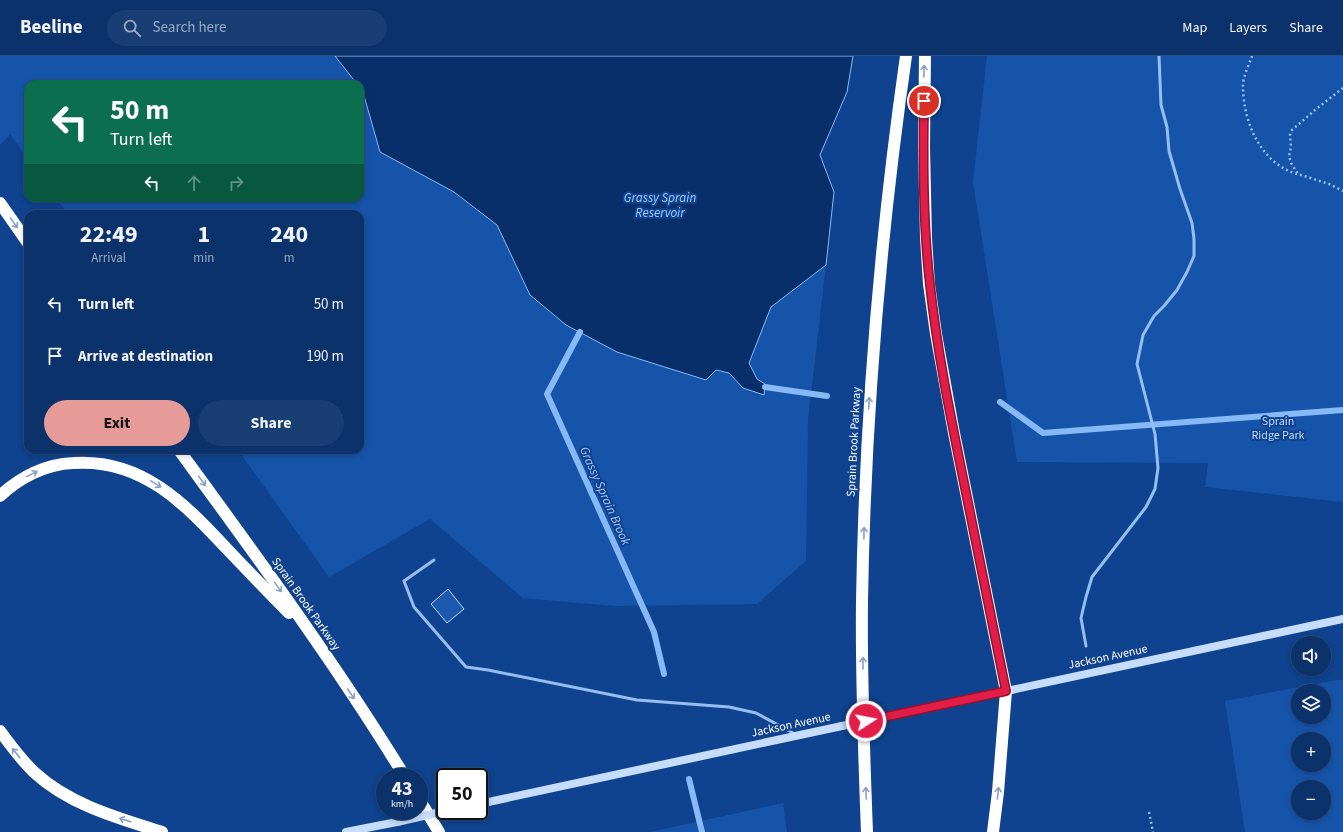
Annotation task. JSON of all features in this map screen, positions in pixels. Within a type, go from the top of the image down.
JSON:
[{"type":"highway","name":"Sprain Brook Parkway","points":[[867,832],[864,758],[862,611],[867,449],[871,371],[885,218],[906,56]]},
{"type":"highway","points":[[925,56],[924,192],[926,238],[933,313],[947,402],[1006,691],[998,792],[993,832]]},
{"type":"highway","points":[[0,203],[24,237]]},
{"type":"highway","name":"Sprain Brook Parkway","points":[[182,454],[317,644],[400,768]]},
{"type":"highway","points":[[0,496],[7,489],[24,478],[42,469],[64,463],[87,462],[111,465],[134,473],[156,484],[179,500],[197,516],[317,644]]},
{"type":"highway","points":[[0,731],[32,770],[64,794],[95,810],[162,832]]},
{"type":"highway","points":[[428,813],[440,832]]},
{"type":"main road","name":"Jackson Avenue","points":[[488,802],[1343,619]]},
{"type":"main road","points":[[346,832],[436,813]]},
{"type":"lane","points":[[1086,646],[1081,618],[1092,577],[1146,507],[1155,489],[1158,468],[1155,434],[1137,364],[1143,335],[1154,316],[1177,290],[1194,256],[1192,223],[1169,151],[1167,128],[1161,105],[1160,56]]},
{"type":"lane","points":[[434,560],[404,582],[414,607],[466,667],[488,670],[637,700],[729,707],[756,713],[799,735]]},
{"type":"path","points":[[1252,56],[1243,84],[1245,111],[1252,133],[1261,147],[1276,163],[1298,174],[1343,191]]},
{"type":"path","points":[[1298,174],[1291,163],[1289,156],[1291,147],[1290,135],[1292,130],[1343,88]]},
{"type":"path","points":[[1149,812],[1153,832]]},
{"type":"green space","points":[[0,56],[335,56],[354,80],[24,80],[24,153],[10,134],[0,145]]},
{"type":"green space","name":"Sprain Ridge Park","points":[[987,56],[1343,56],[1343,502],[1205,487],[1208,463],[1017,462],[973,182]]},
{"type":"green space","points":[[364,96],[380,152],[454,192],[497,225],[530,296],[566,325],[617,352],[729,373],[743,388],[757,379],[749,363],[771,307],[826,265],[808,419],[806,561],[757,604],[614,606],[523,598],[430,519],[329,577],[241,454],[364,454],[364,210],[65,210],[59,202],[364,202]]},
{"type":"green space","points":[[1343,679],[1343,832],[1245,832],[1225,701],[1291,689],[1291,724],[1331,724],[1331,684],[1316,684]]},
{"type":"green space","points":[[783,803],[787,832],[650,832]]},
{"type":"water","name":"Grassy Sprain Reservoir","points":[[335,56],[853,56],[847,92],[820,155],[834,192],[826,265],[771,307],[749,363],[757,379],[765,384],[764,395],[743,388],[729,373],[716,370],[706,380],[617,352],[566,325],[530,295],[497,225],[454,192],[380,152],[364,96],[364,80],[354,80]]},
{"type":"building","points":[[448,589],[464,609],[447,623],[431,604]]},
{"type":"waterway","name":"Grassy Sprain Brook","points":[[580,332],[547,394],[654,632],[664,674]]},
{"type":"waterway","points":[[765,387],[827,396]]},
{"type":"waterway","points":[[1000,402],[1043,433],[1343,410]]},
{"type":"waterway","name":"Grassy Sprain Brook","points":[[689,779],[702,832]]},
{"type":"route","points":[[866,721],[1006,691],[944,386],[929,284],[924,192],[924,101]]}]
